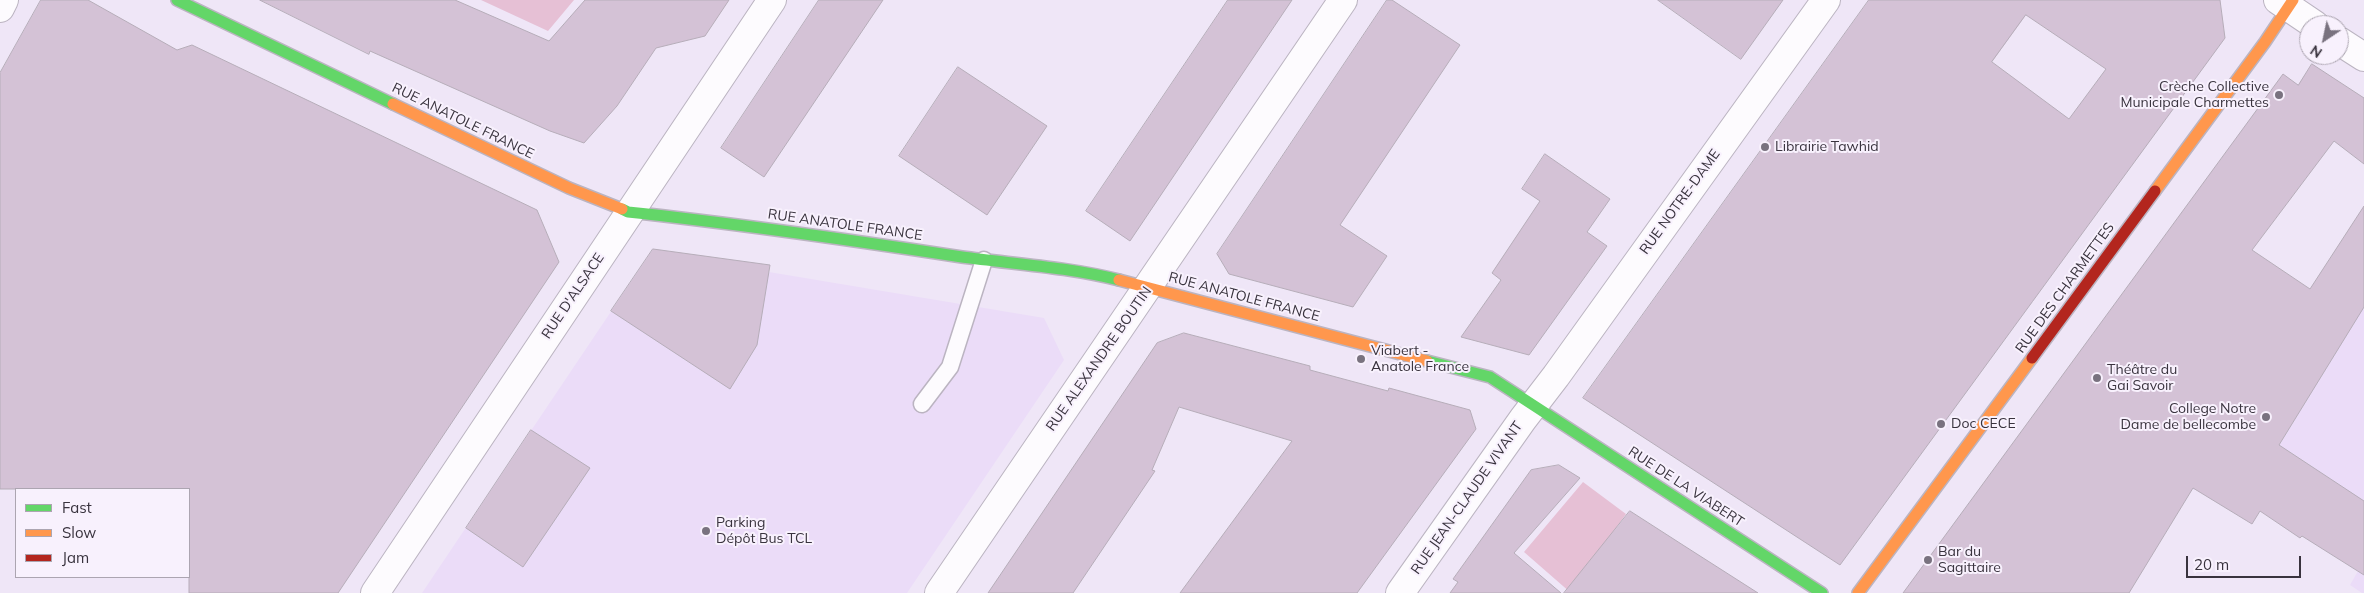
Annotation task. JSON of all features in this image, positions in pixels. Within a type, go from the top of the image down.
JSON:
[{"type":"street","points":[[0,8],[4,0]]},
{"type":"street","name":"RUE ANATOLE FRANCE","points":[[177,0],[569,188],[628,212],[733,224],[1096,274],[1490,377],[1534,404]]},
{"type":"street","name":"RUE D'ALSACE","points":[[375,593],[628,212],[772,0]]},
{"type":"street","name":"RUE ALEXANDRE BOUTIN","points":[[940,593],[1343,0]]},
{"type":"street","name":"RUE NOTRE-DAME","points":[[1534,404],[1826,0]]},
{"type":"street","points":[[2286,2],[2302,15]]},
{"type":"street","name":"RUE DES CHARMETTES","points":[[1858,593],[2265,42],[2286,2]]},
{"type":"street","points":[[2349,47],[2364,57]]},
{"type":"street","name":"RUE JEAN-CLAUDE VIVANT","points":[[1400,593],[1534,404]]},
{"type":"street","name":"RUE DE LA VIABERT","points":[[1534,404],[1822,593]]},
{"type":"lane","points":[[922,404],[950,366],[984,260]]},
{"type":"shaded area","points":[[481,0],[574,0],[548,31]]},
{"type":"shaded area","name":"College Notre Dame de bellecombe","points":[[2364,206],[2364,593],[2362,593],[2350,585],[2358,571],[2302,536],[2300,538],[2297,537],[2299,534],[2261,509],[2252,524],[2196,490],[2190,489],[2310,289]]},
{"type":"shaded area","points":[[653,249],[770,265],[769,272],[1044,318],[1064,360],[907,593],[422,593]]},
{"type":"shaded area","points":[[1583,482],[1626,514],[1571,593],[1524,552]]},
{"type":"building","points":[[41,0],[88,0],[177,50],[192,45],[537,210],[559,262],[338,593],[189,593],[190,488],[0,489],[0,73]]},
{"type":"building","points":[[260,0],[455,0],[549,41],[585,0],[729,0],[705,36],[656,48],[617,106],[584,143],[550,131],[370,51],[369,54]]},
{"type":"building","points":[[819,0],[883,0],[764,177],[721,148]]},
{"type":"building","points":[[1228,0],[1292,0],[1130,241],[1086,211]]},
{"type":"building","points":[[1387,0],[1392,0],[1460,45],[1340,225],[1387,256],[1353,307],[1229,274],[1217,254]]},
{"type":"building","points":[[1658,0],[1783,0],[1741,59]]},
{"type":"building","points":[[1869,0],[2220,0],[2225,38],[1840,565],[1583,398]],"holes":[[[2026,15],[2106,69],[2069,119],[1992,62]]]},
{"type":"building","points":[[2311,65],[2314,65],[2364,98],[2364,164],[2334,141],[2252,250],[2310,289],[2364,206],[2364,307],[2279,445],[2364,501],[2364,575],[2302,536],[2300,538],[2260,511],[2252,524],[2193,488],[2129,593],[1903,593],[2283,74],[2298,85]]},
{"type":"building","points":[[958,67],[1047,126],[987,215],[899,156]]},
{"type":"building","points":[[1545,154],[1610,199],[1587,232],[1607,246],[1529,355],[1461,337],[1501,280],[1492,273],[1540,201],[1522,189]]},
{"type":"building","points":[[653,249],[770,265],[757,345],[730,389],[611,311]]},
{"type":"building","points":[[1184,333],[1310,366],[1310,370],[1388,391],[1389,388],[1470,410],[1476,429],[1357,593],[1180,593],[1292,441],[1179,407],[1152,470],[1155,471],[1073,593],[988,593],[1157,343]]},
{"type":"building","points":[[531,430],[590,468],[523,567],[466,528]]},
{"type":"building","points":[[1559,465],[1580,478],[1514,553],[1561,593],[1450,593],[1458,582],[1453,579],[1531,470]]},
{"type":"building","points":[[1630,511],[1686,547],[1758,593],[1564,593]]},
{"type":"traffic: fast","points":[[177,0],[393,104]]},
{"type":"traffic: fast","points":[[622,209],[628,212],[754,227],[962,257],[1061,269],[1119,280]]},
{"type":"traffic: fast","points":[[1427,361],[1490,377],[1822,593]]},
{"type":"traffic: slow","points":[[2155,191],[2265,42],[2293,0]]},
{"type":"traffic: slow","points":[[393,104],[569,188],[622,209]]},
{"type":"traffic: slow","points":[[1119,280],[1427,361]]},
{"type":"traffic: slow","points":[[1858,593],[2032,358]]},
{"type":"traffic: jam","points":[[2032,358],[2155,191]]},
{"type":"place","name":"Crèche Collective Municipale Charmettes","points":[[2279,95]]},
{"type":"place","name":"Librairie Tawhid","points":[[1765,147]]},
{"type":"place","name":"Viabert - Anatole France","points":[[1361,359]]},
{"type":"place","name":"Théâtre du Gai Savoir","points":[[2097,378]]},
{"type":"place","name":"College Notre Dame de bellecombe","points":[[2266,417]]},
{"type":"place","name":"Doc CECE","points":[[1941,424]]},
{"type":"place","name":"Parking Dépôt Bus TCL","points":[[706,531]]},
{"type":"place","name":"Bar du Sagittaire","points":[[1928,560]]}]
